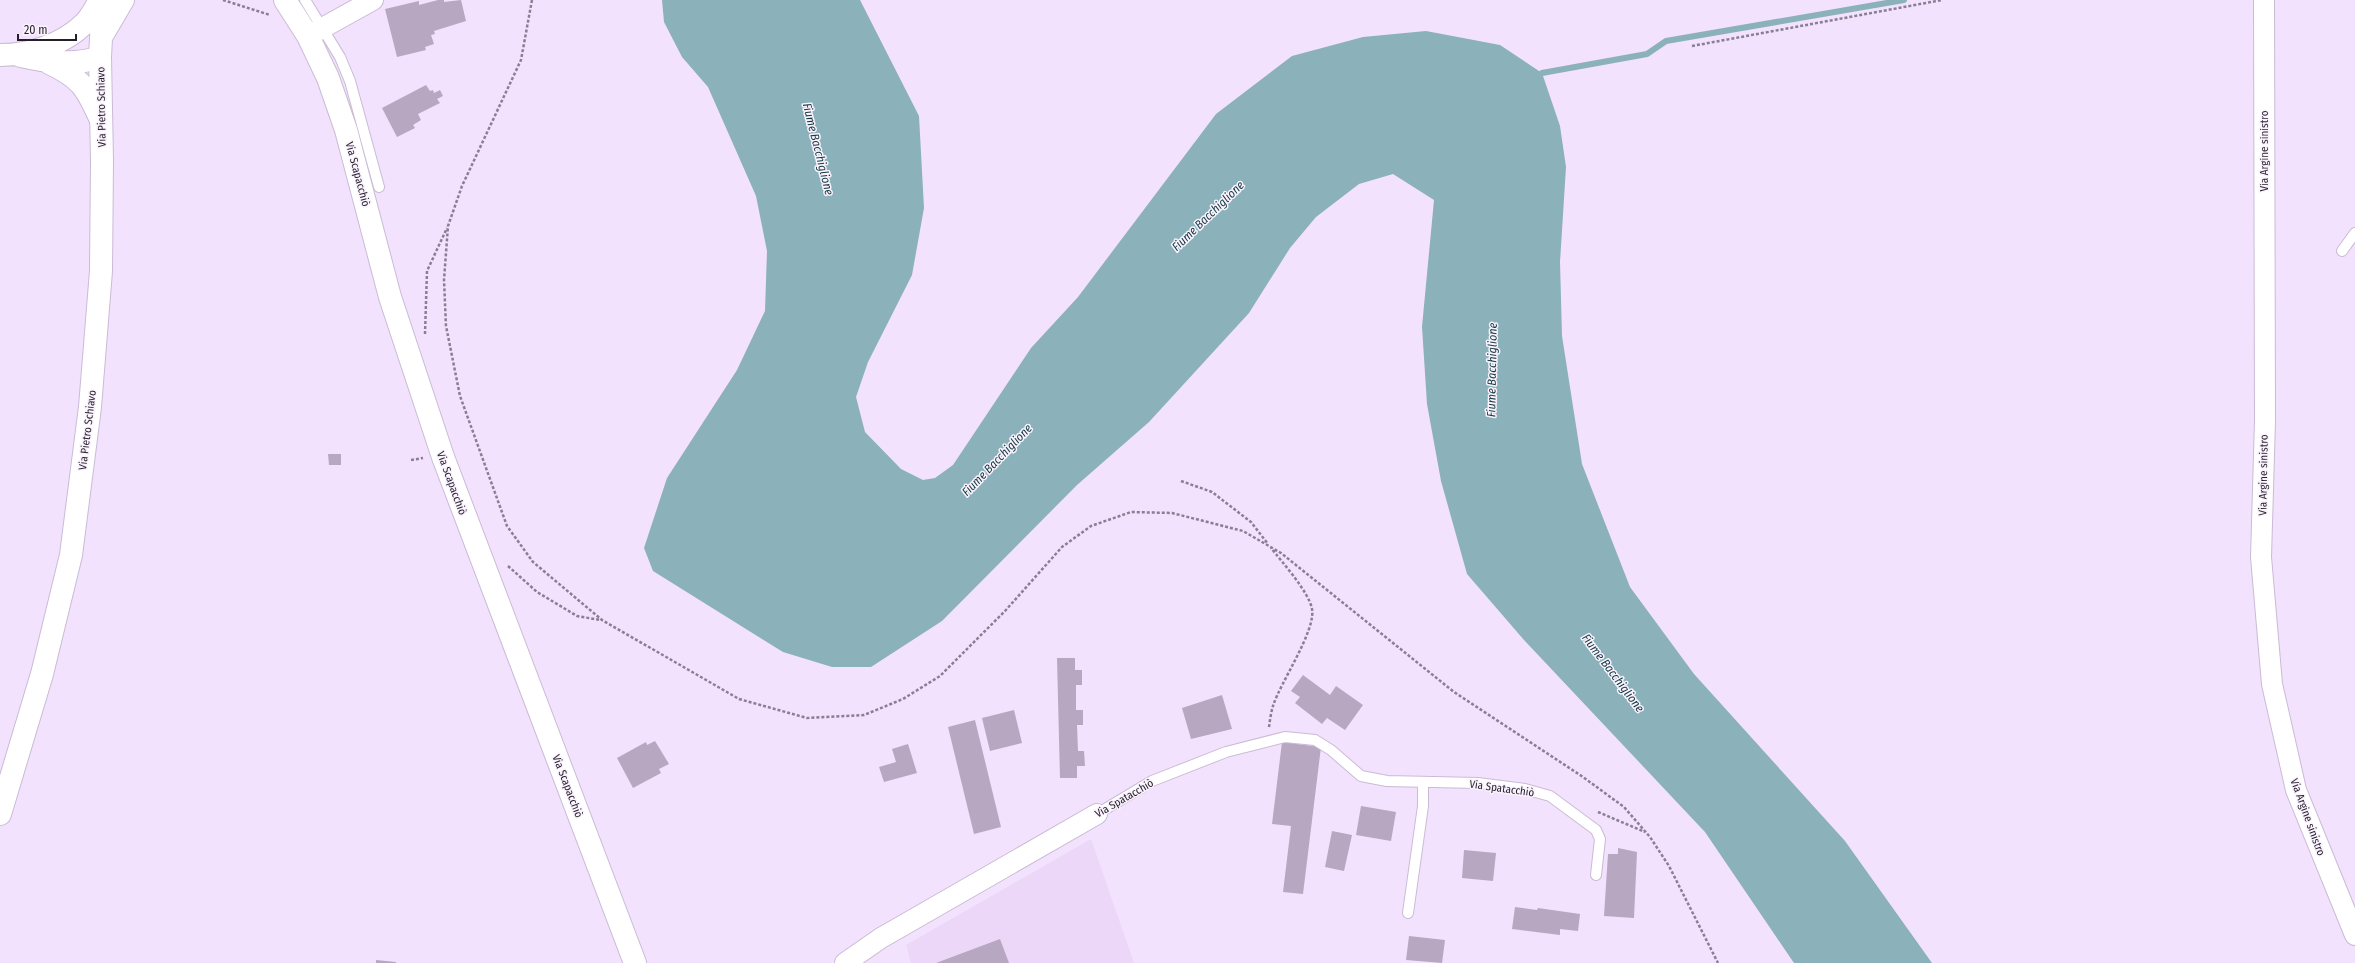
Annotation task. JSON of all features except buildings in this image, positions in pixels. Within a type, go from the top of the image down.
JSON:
[{"type":"street","name":"Via Pietro Schiavo","points":[[0,814],[42,674],[71,555],[90,407],[101,271],[101,0]]},
{"type":"street","points":[[7,55],[47,47],[72,35],[86,22],[101,0]]},
{"type":"street","name":"Via Pietro Schiavo","points":[[101,47],[123,0]]},
{"type":"street","name":"Via Scapacchiò","points":[[285,0],[316,32],[328,78],[346,130],[390,297],[445,464],[635,963]]},
{"type":"street","points":[[316,32],[373,0]]},
{"type":"street","name":"Via Argine sinistro","points":[[2264,0],[2265,421],[2262,556],[2272,684],[2296,790],[2355,935]]},
{"type":"street","points":[[7,55],[45,61],[83,63],[101,47]]},
{"type":"street","points":[[45,61],[71,73],[87,89],[100,118]]},
{"type":"street","name":"Via Spatacchiò","points":[[845,963],[881,938],[1097,814]]},
{"type":"lane","points":[[305,0],[316,32],[340,57],[350,81],[379,187]]},
{"type":"lane","points":[[2342,251],[2355,233]]},
{"type":"lane","name":"Via Spatacchiò","points":[[1097,814],[1152,781],[1226,752],[1266,740],[1285,737],[1315,740],[1331,750],[1360,776],[1387,781],[1478,783],[1525,789],[1550,796],[1596,830],[1600,839],[1596,875]]},
{"type":"lane","points":[[1408,913],[1423,806],[1423,782]]},
{"type":"path","points":[[425,342],[427,271],[448,226],[462,186],[522,60],[532,0]]},
{"type":"path","points":[[1692,46],[1942,0]]},
{"type":"path","points":[[448,226],[444,280],[446,326],[460,396],[507,526],[533,562],[602,620],[739,699],[807,718],[864,715],[903,699],[940,676],[1005,611],[1062,548],[1091,526],[1131,512],[1172,513],[1243,531],[1269,545],[1454,692],[1583,777],[1624,807],[1650,837],[1669,866],[1718,963]]},
{"type":"path","points":[[412,460],[428,457]]},
{"type":"path","points":[[1181,481],[1212,492],[1251,522],[1300,587],[1312,609],[1301,650],[1273,705],[1266,740]]},
{"type":"path","points":[[502,561],[537,592],[577,616],[602,620]]},
{"type":"shaded area","points":[[1091,839],[1134,963],[911,963],[906,945]]},
{"type":"water","name":"Fiume Bacchiglione","points":[[662,0],[860,0],[919,116],[924,208],[912,275],[868,362],[856,397],[865,432],[901,469],[923,480],[935,478],[953,465],[1031,348],[1078,297],[1216,114],[1292,56],[1363,37],[1426,31],[1500,45],[1542,73],[1560,126],[1566,167],[1560,262],[1562,336],[1582,464],[1630,587],[1694,674],[1845,841],[1932,963],[1794,963],[1705,832],[1524,640],[1467,574],[1441,481],[1427,404],[1422,327],[1434,200],[1393,174],[1359,184],[1316,217],[1290,248],[1249,313],[1149,422],[1077,485],[942,621],[871,667],[832,667],[783,652],[653,571],[644,548],[667,478],[737,370],[765,311],[767,251],[756,196],[708,87],[682,57],[664,22]]},
{"type":"waterway","points":[[1536,78],[1542,73],[1647,54],[1666,41],[1904,0]]}]
